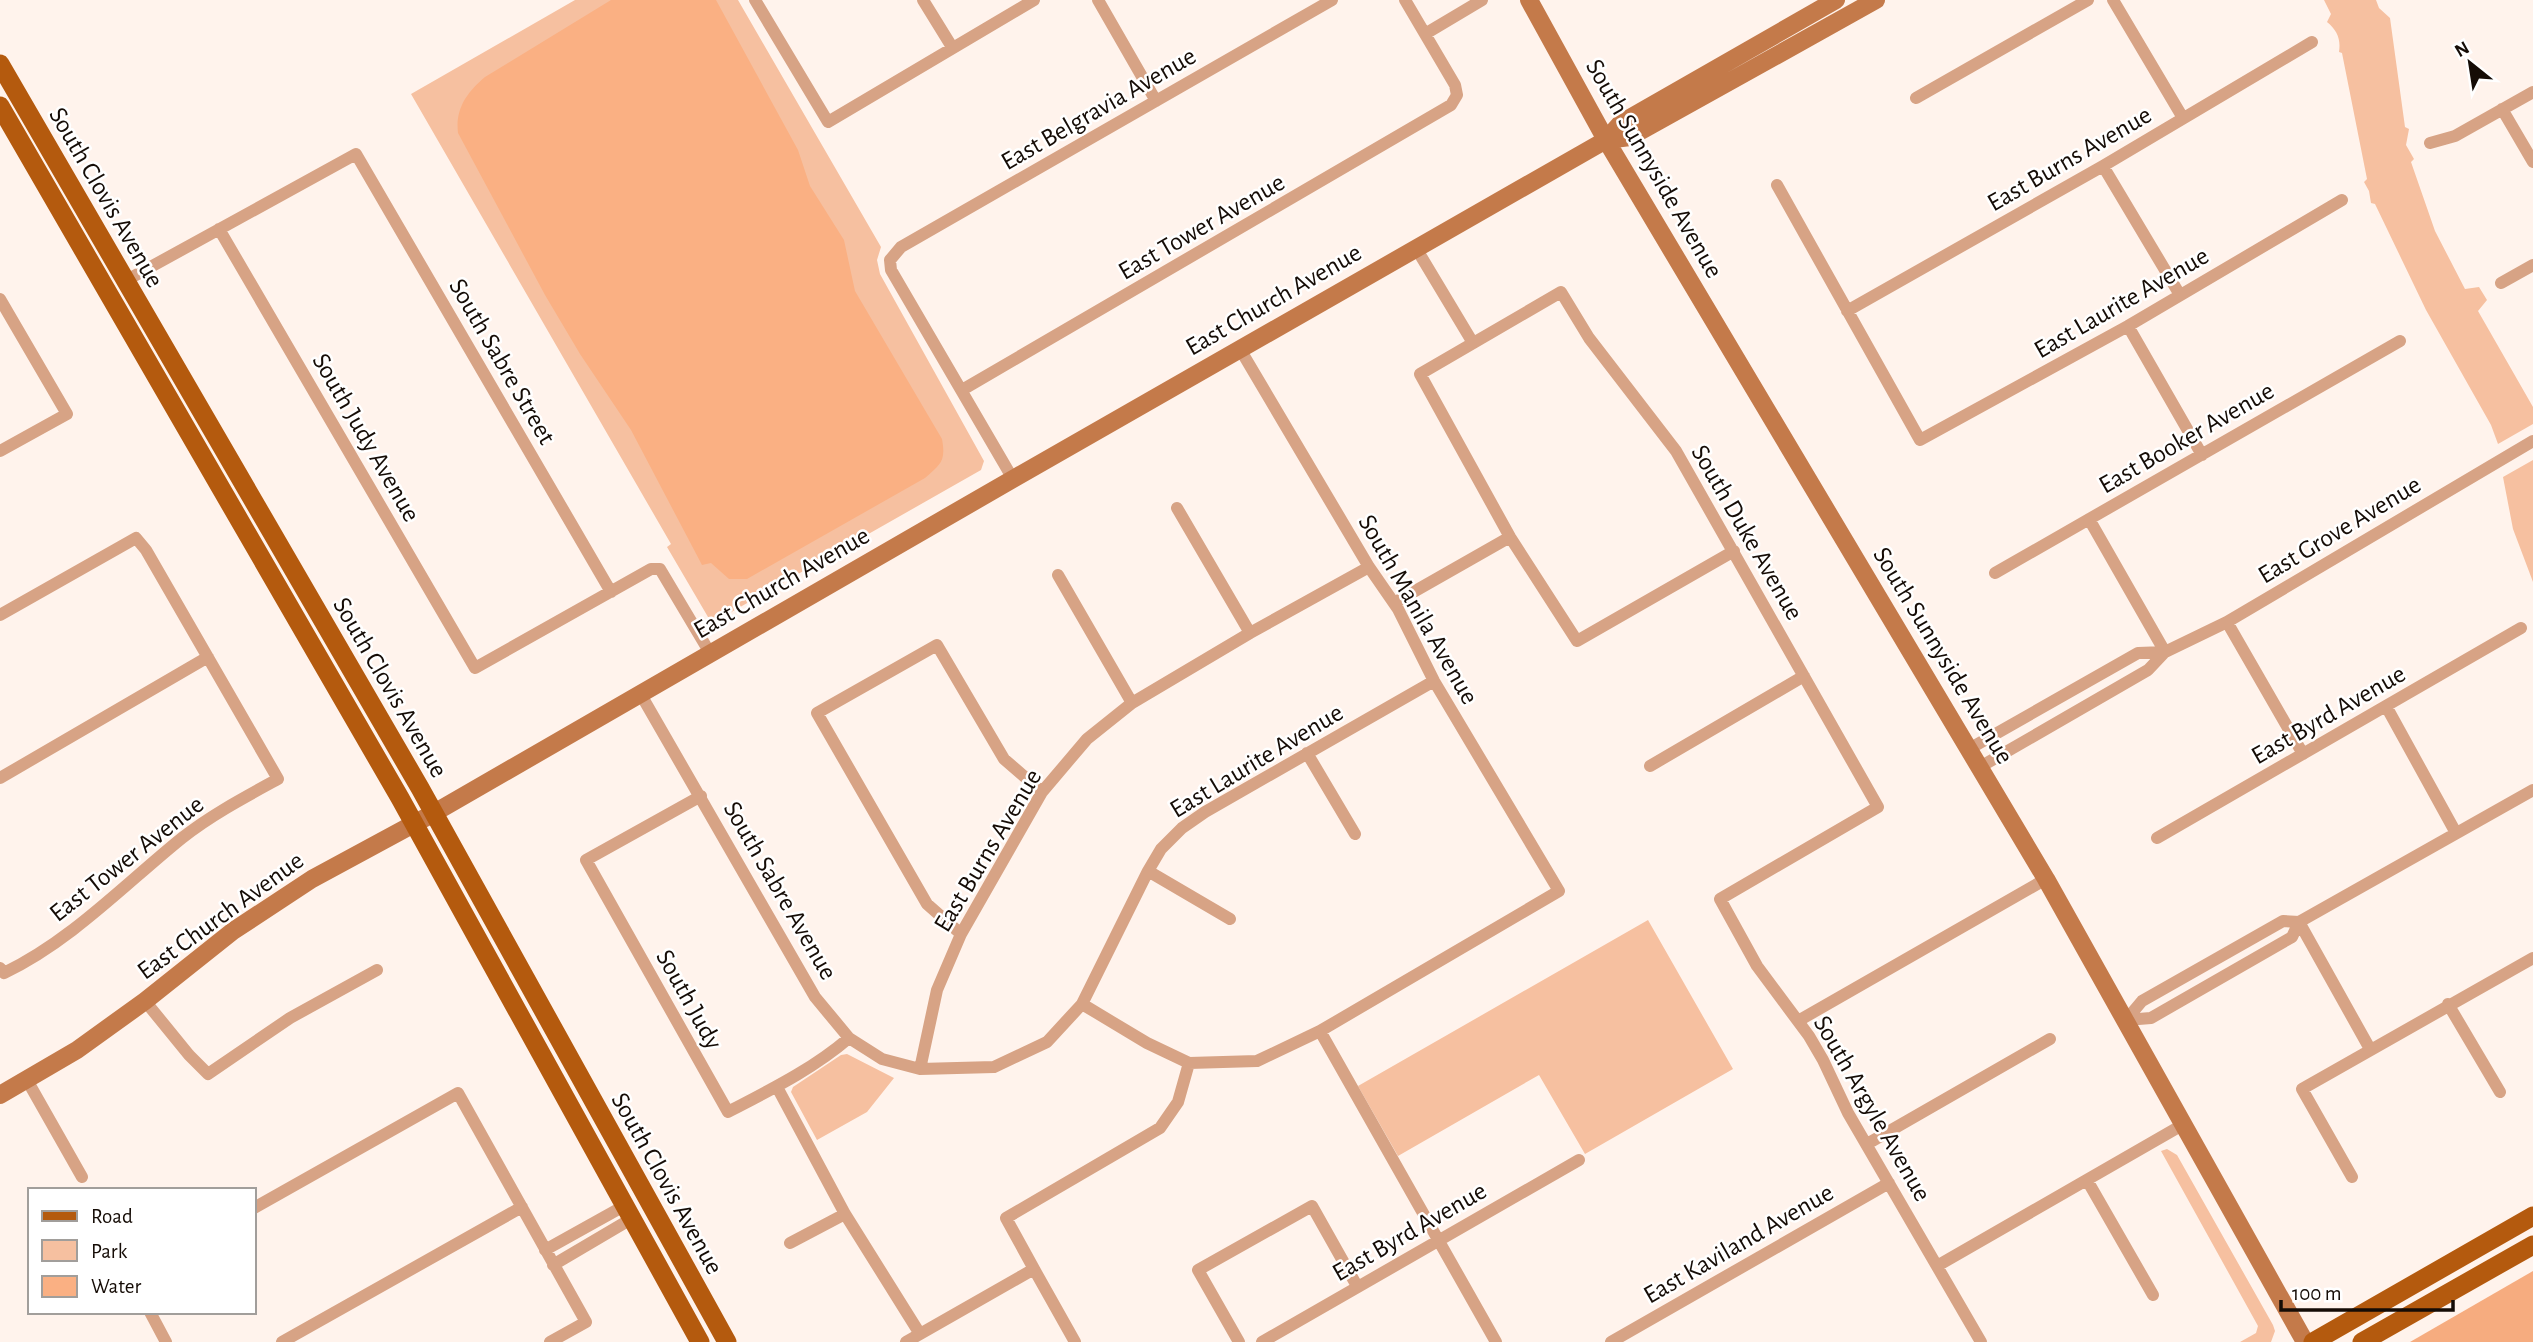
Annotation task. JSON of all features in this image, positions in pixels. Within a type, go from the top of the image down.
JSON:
[{"type":"main road","name":"South Clovis Avenue","points":[[0,64],[433,813],[727,1342]]},
{"type":"main road","name":"South Clovis Avenue","points":[[0,106],[414,824],[628,1213],[702,1341]]},
{"type":"main road","points":[[51,193],[73,216],[112,280],[125,281]]},
{"type":"main road","points":[[2312,1342],[2533,1216]]},
{"type":"main road","points":[[2362,1342],[2533,1245]]},
{"type":"street","points":[[755,0],[828,122],[1034,0]]},
{"type":"street","points":[[923,0],[952,47]]},
{"type":"street","points":[[1098,0],[1156,102]]},
{"type":"street","name":"East Belgravia Avenue","points":[[962,390],[891,270],[890,260],[901,247],[1332,0]]},
{"type":"street","points":[[1405,0],[1425,34],[1482,0]]},
{"type":"street","name":"South Sunnyside Avenue","points":[[1529,0],[1606,140],[2046,879],[2305,1342]]},
{"type":"street","name":"East Church Avenue","points":[[0,1096],[77,1050],[285,895],[414,824],[1606,140],[1621,123],[1836,0]]},
{"type":"street","name":"East Church Avenue","points":[[1606,140],[1630,137],[1875,0]]},
{"type":"street","points":[[1916,98],[2088,0]]},
{"type":"street","points":[[2113,0],[2183,118]]},
{"type":"street","name":"East Tower Avenue","points":[[962,390],[1438,115],[1451,105],[1457,95],[1455,85],[1425,34]]},
{"type":"street","name":"East Burns Avenue","points":[[1847,311],[2103,166],[2312,42]]},
{"type":"street","points":[[2431,143],[2455,136],[2533,92]]},
{"type":"street","points":[[2502,109],[2533,162]]},
{"type":"street","name":"South Sabre Street","points":[[219,229],[356,154],[611,592]]},
{"type":"street","points":[[2103,166],[2180,295]]},
{"type":"street","points":[[1777,185],[1847,311]]},
{"type":"street","name":"East Laurite Avenue","points":[[1847,311],[1920,440],[2128,326],[2342,200]]},
{"type":"street","points":[[125,281],[219,229]]},
{"type":"street","name":"South Judy Avenue","points":[[219,229],[475,668],[611,592]]},
{"type":"street","points":[[1416,248],[1473,343],[1420,374],[1510,537],[1577,641],[1734,551]]},
{"type":"street","points":[[2501,283],[2533,265]]},
{"type":"street","name":"South Duke Avenue","points":[[1473,343],[1561,292],[1589,338],[1676,452],[1878,807],[1720,899]]},
{"type":"street","points":[[0,299],[67,414],[0,451]]},
{"type":"street","points":[[2128,326],[2202,455]]},
{"type":"street","name":"East Booker Avenue","points":[[1995,573],[2400,341]]},
{"type":"street","name":"South Manila Avenue","points":[[1240,349],[1369,567],[1394,603],[1433,681],[1559,891],[1320,1031]]},
{"type":"street","points":[[962,390],[1013,479]]},
{"type":"street","name":"East Grove Avenue","points":[[1980,767],[2148,670],[2165,652],[2227,622],[2533,441]]},
{"type":"street","points":[[1177,508],[1250,633]]},
{"type":"street","points":[[2089,519],[2165,652]]},
{"type":"street","points":[[1394,603],[1510,537]]},
{"type":"street","points":[[0,615],[136,538],[146,550],[208,657],[0,778]]},
{"type":"street","name":"East Burns Avenue","points":[[920,1069],[937,990],[961,934],[1042,792],[1087,739],[1132,703],[1369,567]]},
{"type":"street","points":[[611,592],[651,569],[660,569],[710,653]]},
{"type":"street","points":[[1058,575],[1132,703]]},
{"type":"street","points":[[2227,622],[2303,754]]},
{"type":"street","name":"East Byrd Avenue","points":[[2157,838],[2521,628]]},
{"type":"street","points":[[961,934],[927,904],[817,713],[937,645],[1003,759],[1042,792]]},
{"type":"street","name":"East Grove Avenue","points":[[1969,749],[2138,653],[2165,652]]},
{"type":"street","name":"East Tower Avenue","points":[[2,970],[52,945],[185,836],[278,779],[208,657]]},
{"type":"street","points":[[1650,766],[1804,676]]},
{"type":"street","name":"East Laurite Avenue","points":[[920,1069],[993,1067],[1047,1042],[1082,1004],[1148,871],[1161,849],[1182,828],[1205,812],[1433,681]]},
{"type":"street","name":"South Sabre Avenue","points":[[640,693],[815,997],[849,1038],[881,1059],[920,1069]]},
{"type":"street","points":[[2386,706],[2456,833]]},
{"type":"street","points":[[1307,753],[1355,834]]},
{"type":"street","points":[[2126,1020],[2142,1001],[2283,921],[2299,922],[2533,790]]},
{"type":"street","name":"South Judy","points":[[701,796],[586,860],[727,1112],[777,1087]]},
{"type":"street","points":[[1148,871],[1230,919]]},
{"type":"street","points":[[1798,1021],[2046,879]]},
{"type":"street","name":"South Argyle Avenue","points":[[1720,899],[1758,966],[1823,1060],[1848,1113],[1981,1342]]},
{"type":"street","points":[[2126,1020],[2151,1018],[2292,937],[2299,922]]},
{"type":"street","points":[[2299,922],[2370,1049]]},
{"type":"street","points":[[2353,1177],[2302,1089],[2533,958]]},
{"type":"street","points":[[145,1001],[188,1055],[208,1074],[290,1018],[377,970]]},
{"type":"street","points":[[1082,1004],[1147,1043],[1189,1063],[1257,1061],[1320,1031],[1496,1342]]},
{"type":"street","points":[[2448,1004],[2500,1092]]},
{"type":"street","points":[[849,1038],[829,1055],[777,1087],[845,1214],[920,1334]]},
{"type":"street","points":[[1867,1144],[2050,1039]]},
{"type":"street","points":[[1075,1342],[1006,1218],[1160,1128],[1178,1102],[1189,1063]]},
{"type":"street","points":[[27,1080],[82,1177]]},
{"type":"street","points":[[256,1207],[458,1093],[586,1322],[550,1342]]},
{"type":"street","points":[[1937,1266],[2184,1124]]},
{"type":"street","name":"East Byrd Avenue","points":[[1262,1342],[1579,1160]]},
{"type":"street","points":[[2087,1180],[2152,1295]]},
{"type":"street","name":"East Kaviland Avenue","points":[[1611,1342],[1889,1183]]},
{"type":"street","points":[[1238,1342],[1198,1270],[1312,1206],[1357,1286]]},
{"type":"street","points":[[282,1342],[522,1207]]},
{"type":"street","points":[[545,1250],[628,1213]]},
{"type":"street","points":[[553,1265],[628,1213]]},
{"type":"street","points":[[790,1243],[845,1214]]},
{"type":"street","points":[[906,1342],[1034,1269]]},
{"type":"street","points":[[151,1314],[166,1342]]},
{"type":"green space","points":[[575,0],[738,0],[881,247],[877,260],[880,274],[984,461],[981,470],[719,619],[708,617],[667,547],[671,544],[411,94]]},
{"type":"green space","points":[[2324,0],[2376,0],[2379,8],[2390,18],[2405,127],[2409,129],[2406,145],[2414,159],[2411,162],[2435,231],[2465,289],[2479,287],[2487,300],[2478,311],[2533,407],[2533,424],[2498,444],[2491,425],[2426,310],[2375,204],[2371,203],[2364,182],[2367,179],[2342,53],[2339,52],[2338,35],[2327,22],[2331,14]]},
{"type":"green space","points":[[2533,460],[2533,582],[2513,529],[2503,477]]},
{"type":"green space","points":[[1648,920],[1733,1069],[1585,1154],[1539,1075],[1398,1156],[1358,1086]]},
{"type":"green space","points":[[847,1054],[894,1078],[867,1112],[817,1140],[791,1092],[793,1087],[841,1055]]},
{"type":"green space","points":[[2167,1149],[2177,1155],[2273,1325],[2275,1331],[2271,1342],[2240,1342],[2256,1333],[2258,1326],[2161,1151]]},
{"type":"shaded area","points":[[2533,1271],[2533,1342],[2410,1342]]},
{"type":"water","points":[[611,0],[716,0],[798,150],[810,186],[844,240],[855,291],[942,439],[941,462],[925,478],[747,579],[729,579],[711,563],[702,565],[631,430],[580,354],[545,295],[458,133],[460,109],[485,77]]}]
